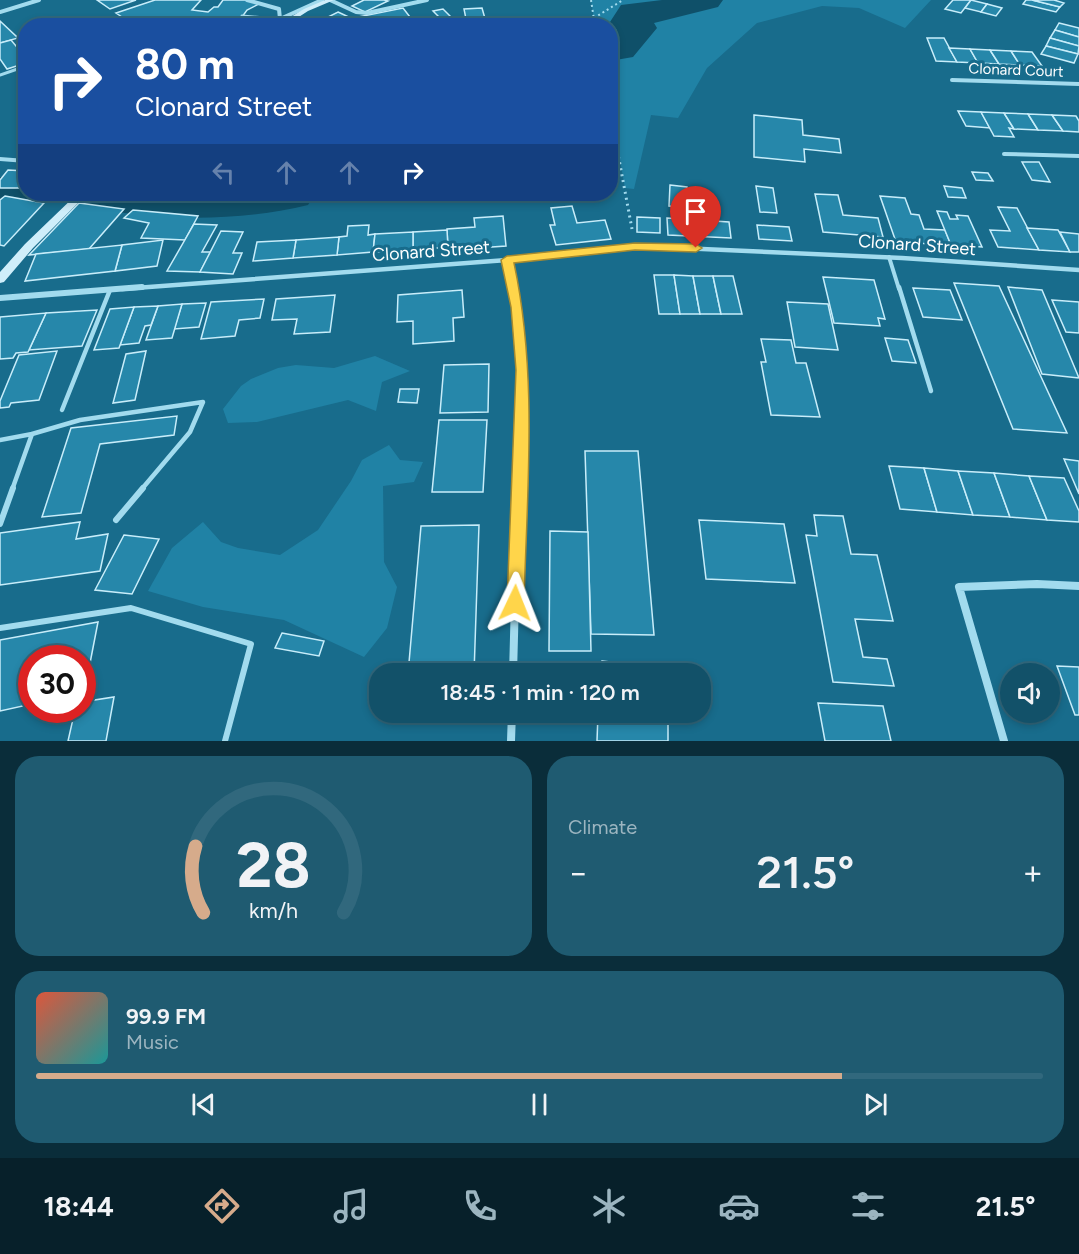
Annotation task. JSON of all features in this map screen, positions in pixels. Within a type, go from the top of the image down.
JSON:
[{"type":"main road","points":[[291,18],[330,0]]},
{"type":"main road","points":[[0,279],[74,201]]},
{"type":"street","points":[[0,12],[39,0]]},
{"type":"street","points":[[247,0],[279,9],[281,18]]},
{"type":"street","points":[[289,18],[322,0]]},
{"type":"street","points":[[330,0],[356,12],[367,13],[427,0]]},
{"type":"street","name":"Clonard Court","points":[[952,80],[1079,84]]},
{"type":"street","points":[[0,159],[18,160]]},
{"type":"street","name":"Clonard Street","points":[[0,298],[507,260],[635,246],[889,257],[1079,270]]},
{"type":"street","points":[[507,260],[517,307],[522,370],[513,663]]},
{"type":"street","points":[[1004,741],[959,586],[1037,584],[1079,586]]},
{"type":"street","points":[[511,741],[512,723]]},
{"type":"lane","points":[[242,16],[255,18]]},
{"type":"lane","points":[[0,75],[18,69]]},
{"type":"lane","points":[[1005,154],[1079,156]]},
{"type":"lane","points":[[889,257],[931,391]]},
{"type":"lane","points":[[62,410],[110,290]]},
{"type":"lane","points":[[0,440],[32,434],[80,420],[203,402],[190,432],[116,520]]},
{"type":"lane","points":[[0,524],[32,434]]},
{"type":"lane","points":[[0,628],[131,608],[251,644],[225,741]]},
{"type":"path","points":[[591,0],[594,18],[623,0]]},
{"type":"path","points":[[618,152],[635,246]]},
{"type":"shaded area","points":[[591,0],[931,0],[905,28],[859,8],[822,6],[757,23],[707,68],[678,118],[651,115],[634,189],[625,188],[618,148],[618,18],[594,18]]},
{"type":"shaded area","points":[[375,356],[410,371],[382,382],[376,411],[348,400],[257,422],[228,423],[223,409],[241,386],[251,379],[278,368],[296,365],[334,368]]},
{"type":"shaded area","points":[[389,445],[400,460],[423,462],[414,482],[383,486],[384,562],[397,587],[387,628],[364,657],[284,620],[203,607],[148,591],[172,548],[203,522],[221,542],[238,548],[280,555],[318,530],[351,481],[362,460]]},
{"type":"building","points":[[97,0],[136,0],[110,9]]},
{"type":"building","points":[[155,0],[201,0],[192,10],[208,12],[218,7],[223,0],[247,0],[259,4],[247,10],[241,18],[124,18],[116,13]]},
{"type":"building","points":[[364,0],[388,1],[365,12],[352,6]]},
{"type":"building","points":[[953,0],[971,0],[961,13],[945,9]]},
{"type":"building","points":[[971,0],[987,4],[981,12],[965,8]]},
{"type":"building","points":[[1026,0],[1060,7],[1056,12],[1023,4]]},
{"type":"building","points":[[1032,0],[1054,0],[1064,3],[1060,7]]},
{"type":"building","points":[[987,4],[1002,8],[996,16],[981,12]]},
{"type":"building","points":[[403,8],[410,17],[405,18],[353,18]]},
{"type":"building","points":[[482,8],[485,18],[466,18],[464,9]]},
{"type":"building","points":[[443,9],[451,17],[440,18],[433,11]]},
{"type":"building","points":[[338,12],[351,18],[326,18]]},
{"type":"building","points":[[0,21],[18,38],[0,43]]},
{"type":"building","points":[[1059,23],[1079,28],[1079,37],[1055,30]]},
{"type":"building","points":[[1055,30],[1079,37],[1079,46],[1050,38]]},
{"type":"building","points":[[927,38],[944,38],[957,62],[936,61]]},
{"type":"building","points":[[1050,38],[1079,46],[1078,54],[1046,46]]},
{"type":"building","points":[[11,40],[18,48],[18,66],[7,69],[0,59],[0,43]]},
{"type":"building","points":[[1046,46],[1078,54],[1074,63],[1041,54]]},
{"type":"building","points":[[949,48],[970,49],[978,63],[957,62]]},
{"type":"building","points":[[970,49],[990,50],[999,64],[978,63]]},
{"type":"building","points":[[990,50],[1011,51],[1020,65],[999,64]]},
{"type":"building","points":[[1011,51],[1032,52],[1042,66],[1020,65]]},
{"type":"building","points":[[958,111],[981,112],[990,128],[966,126]]},
{"type":"building","points":[[981,112],[1004,113],[1014,129],[1009,128],[1014,137],[994,136]]},
{"type":"building","points":[[1004,113],[1028,114],[1038,130],[1014,129]]},
{"type":"building","points":[[1028,114],[1052,115],[1063,131],[1038,130]]},
{"type":"building","points":[[754,115],[802,120],[803,135],[839,139],[841,153],[804,149],[805,162],[754,157]]},
{"type":"building","points":[[1052,115],[1076,116],[1079,121],[1079,132],[1063,131]]},
{"type":"building","points":[[1022,162],[1039,162],[1050,182],[1032,180]]},
{"type":"building","points":[[8,170],[18,171],[18,188],[0,188],[0,180]]},
{"type":"building","points":[[972,172],[988,173],[993,181],[976,180]]},
{"type":"building","points":[[670,185],[687,187],[686,208],[669,206]]},
{"type":"building","points":[[756,186],[773,188],[777,213],[760,212]]},
{"type":"building","points":[[944,186],[962,188],[966,198],[948,197]]},
{"type":"building","points":[[815,194],[838,195],[843,215],[878,218],[883,237],[823,232]]},
{"type":"building","points":[[5,196],[18,198],[18,201],[44,203],[4,246],[0,245],[0,200]]},
{"type":"building","points":[[880,196],[905,198],[911,214],[919,215],[924,229],[945,230],[951,245],[896,242]]},
{"type":"building","points":[[79,203],[124,209],[89,249],[29,255]]},
{"type":"building","points":[[572,206],[577,223],[605,220],[611,239],[556,245],[550,225],[555,225],[551,208]]},
{"type":"building","points":[[998,207],[1017,208],[1039,250],[998,247],[990,230],[1010,231]]},
{"type":"building","points":[[133,210],[198,216],[185,240],[141,238],[149,223],[124,218]]},
{"type":"building","points":[[937,211],[947,212],[950,219],[958,219],[956,215],[968,216],[982,247],[951,245]]},
{"type":"building","points":[[503,216],[506,246],[448,250],[447,229],[475,227],[474,218]]},
{"type":"building","points":[[637,217],[660,218],[660,233],[637,232]]},
{"type":"building","points":[[667,218],[729,222],[731,238],[668,235]]},
{"type":"building","points":[[194,224],[217,225],[202,252],[211,252],[200,272],[167,271]]},
{"type":"building","points":[[369,225],[368,235],[375,234],[373,252],[337,255],[339,237],[347,236],[348,226]]},
{"type":"building","points":[[757,225],[789,227],[792,241],[759,239]]},
{"type":"building","points":[[1027,228],[1058,230],[1070,252],[1039,250]]},
{"type":"building","points":[[447,230],[448,247],[413,250],[413,232]]},
{"type":"building","points":[[221,231],[243,232],[233,253],[242,253],[233,274],[200,272]]},
{"type":"building","points":[[413,232],[413,250],[373,252],[375,234]]},
{"type":"building","points":[[1060,232],[1079,234],[1079,252],[1070,252]]},
{"type":"building","points":[[339,237],[337,255],[293,258],[296,240]]},
{"type":"building","points":[[163,240],[157,266],[115,271],[122,245]]},
{"type":"building","points":[[296,240],[293,258],[253,261],[257,242]]},
{"type":"building","points":[[122,245],[115,271],[25,281],[36,254]]},
{"type":"building","points":[[654,275],[674,275],[680,314],[659,314]]},
{"type":"building","points":[[674,275],[693,276],[700,314],[680,314]]},
{"type":"building","points":[[693,276],[713,276],[721,314],[700,314]]},
{"type":"building","points":[[713,276],[733,276],[742,314],[721,314]]},
{"type":"building","points":[[823,277],[874,280],[885,319],[878,318],[880,326],[834,323]]},
{"type":"building","points":[[954,283],[999,286],[1067,433],[1013,429]]},
{"type":"building","points":[[1008,287],[1042,290],[1079,378],[1042,374]]},
{"type":"building","points":[[913,288],[950,290],[962,320],[923,317]]},
{"type":"building","points":[[462,290],[464,317],[453,318],[454,341],[413,344],[413,321],[397,322],[398,295]]},
{"type":"building","points":[[335,295],[330,332],[294,334],[297,319],[272,320],[276,299]]},
{"type":"building","points":[[264,299],[260,318],[239,320],[235,336],[201,339],[211,302]]},
{"type":"building","points":[[1052,300],[1079,302],[1079,333],[1066,332]]},
{"type":"building","points":[[787,302],[828,304],[838,350],[795,347]]},
{"type":"building","points":[[206,303],[199,327],[174,329],[182,304]]},
{"type":"building","points":[[182,304],[172,338],[146,340],[158,306]]},
{"type":"building","points":[[158,306],[151,325],[145,326],[139,343],[120,345],[134,307]]},
{"type":"building","points":[[134,307],[119,348],[94,350],[110,309]]},
{"type":"building","points":[[97,310],[82,346],[29,350],[46,313]]},
{"type":"building","points":[[46,313],[28,352],[16,353],[13,358],[0,359],[0,317]]},
{"type":"building","points":[[885,338],[908,340],[916,363],[892,361]]},
{"type":"building","points":[[761,339],[791,340],[796,363],[806,363],[820,417],[771,415],[761,362],[766,362]]},
{"type":"building","points":[[57,351],[39,400],[11,403],[9,407],[0,408],[0,401],[19,355]]},
{"type":"building","points":[[146,351],[135,400],[113,403],[126,354]]},
{"type":"building","points":[[489,364],[488,412],[440,413],[444,365]]},
{"type":"building","points":[[400,389],[419,389],[417,403],[398,402]]},
{"type":"building","points":[[177,416],[174,435],[100,444],[81,513],[42,517],[71,428]]},
{"type":"building","points":[[439,420],[487,420],[483,492],[432,492]]},
{"type":"building","points":[[585,451],[638,451],[654,635],[591,634]]},
{"type":"building","points":[[1064,459],[1079,461],[1079,494]]},
{"type":"building","points":[[889,466],[924,468],[937,512],[900,509]]},
{"type":"building","points":[[924,468],[958,471],[973,515],[937,512]]},
{"type":"building","points":[[958,471],[994,473],[1010,517],[973,515]]},
{"type":"building","points":[[994,473],[1029,476],[1047,520],[1010,517]]},
{"type":"building","points":[[1029,476],[1064,478],[1079,511],[1079,522],[1047,520]]},
{"type":"building","points":[[814,515],[843,516],[851,554],[877,555],[893,621],[855,619],[863,657],[887,659],[894,686],[833,682],[806,535],[817,536]]},
{"type":"building","points":[[699,520],[784,524],[795,583],[706,579]]},
{"type":"building","points":[[80,522],[76,539],[108,534],[100,571],[0,585],[0,533]]},
{"type":"building","points":[[479,525],[474,663],[409,663],[421,526]]},
{"type":"building","points":[[550,531],[588,532],[591,651],[549,651]]},
{"type":"building","points":[[124,535],[159,539],[132,594],[95,590]]},
{"type":"building","points":[[98,622],[94,645],[18,645],[18,707],[0,711],[0,640]]},
{"type":"building","points":[[282,633],[324,641],[319,656],[275,648]]},
{"type":"building","points":[[1060,666],[1079,667],[1079,715],[1075,715],[1060,674]]},
{"type":"building","points":[[114,697],[106,741],[68,741],[72,723],[96,723],[96,700]]},
{"type":"building","points":[[818,703],[883,706],[891,741],[825,741]]},
{"type":"building","points":[[598,723],[668,724],[668,741],[597,741]]},
{"type":"waterway","points":[[618,49],[639,28],[628,22],[634,13],[656,12],[706,0]]},
{"type":"waterway","points":[[0,192],[18,193]]},
{"type":"waterway","points":[[164,201],[192,204],[222,201]]},
{"type":"route","points":[[515,603],[522,370],[517,307],[507,260],[584,254],[635,246],[696,248]]}]
